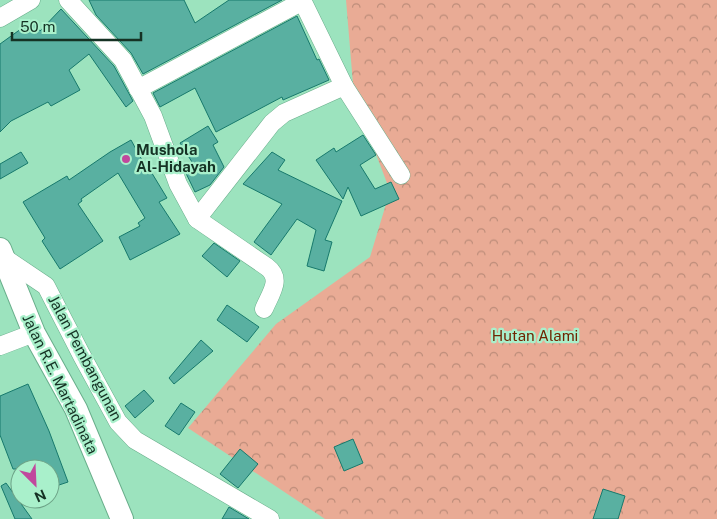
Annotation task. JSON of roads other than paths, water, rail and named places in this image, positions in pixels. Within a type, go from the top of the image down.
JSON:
[{"type":"street","points":[[0,18],[30,0]]},
{"type":"street","points":[[68,0],[123,60],[153,116],[178,184],[197,219],[267,267],[274,274],[275,281],[264,309]]},
{"type":"street","points":[[138,89],[302,0],[344,86],[401,175]]},
{"type":"street","points":[[197,219],[272,123],[284,113],[344,86]]},
{"type":"street","name":"Jalan R.E. Martadinata","points":[[2,253],[34,333],[76,409],[122,519]]},
{"type":"street","name":"Jalan Pembangunan","points":[[2,253],[46,286],[118,422],[135,440],[270,519]]},
{"type":"street","points":[[0,346],[34,333]]},
{"type":"place","name":"Mushola Al-Hidayah","points":[[126,159]]},
{"type":"park label","name":"Hutan Alami","points":[[535,336]]}]
